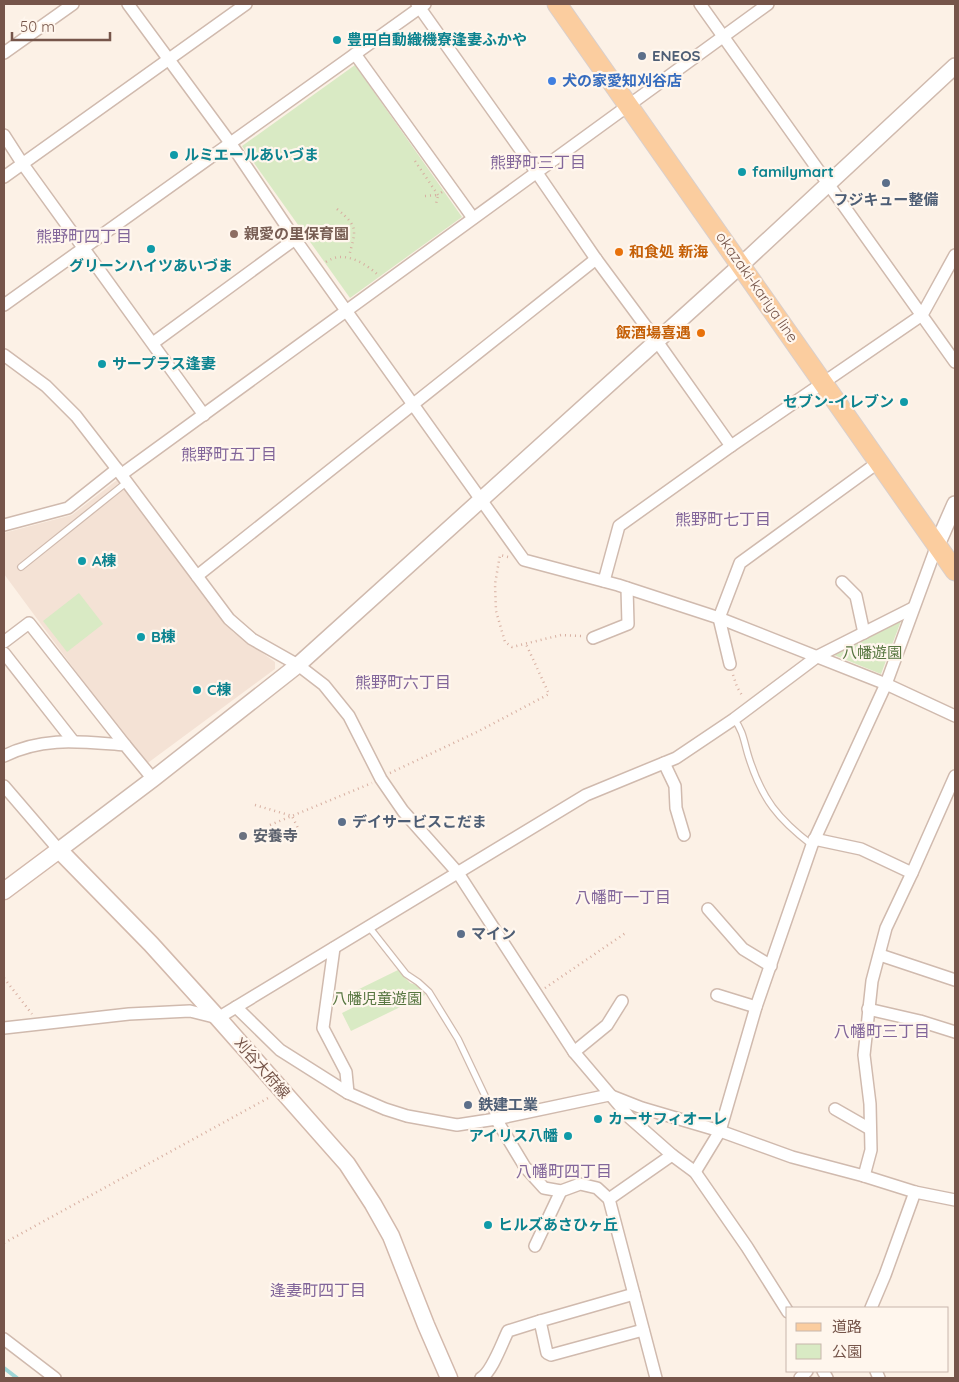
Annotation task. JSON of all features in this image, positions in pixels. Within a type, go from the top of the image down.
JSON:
[{"type":"main road","name":"okazaki-kariya line","points":[[557,4],[880,461],[955,571]]},
{"type":"main road","points":[[4,891],[59,850]]},
{"type":"main road","name":"刈谷大府線","points":[[59,850],[151,944],[347,1164],[391,1236],[449,1378]]},
{"type":"street","points":[[4,53],[74,4]]},
{"type":"street","points":[[128,4],[231,144],[295,239],[524,560],[604,581],[719,618],[886,684],[955,716]]},
{"type":"street","points":[[4,177],[246,4]]},
{"type":"street","points":[[700,4],[955,362]]},
{"type":"street","points":[[4,525],[68,508],[122,475],[768,4]]},
{"type":"street","points":[[4,305],[231,144],[421,5],[596,259],[731,446]]},
{"type":"street","points":[[355,54],[474,218]]},
{"type":"street","points":[[4,786],[59,850],[153,779],[298,665],[741,265],[955,66]]},
{"type":"street","points":[[4,135],[22,163],[204,415]]},
{"type":"street","points":[[153,343],[295,239]]},
{"type":"street","points":[[604,581],[619,526],[731,446],[922,315],[955,255]]},
{"type":"street","points":[[197,576],[596,259]]},
{"type":"street","points":[[4,355],[52,392],[76,416],[229,619],[252,639],[298,665],[324,685],[349,716],[381,779],[403,811],[458,873],[574,1052],[630,1118],[672,1155],[695,1172],[747,1247],[786,1309]]},
{"type":"street","points":[[730,664],[719,618],[740,563],[880,461]]},
{"type":"street","points":[[695,1172],[720,1131],[756,1007],[813,842],[886,684],[937,545],[951,523],[955,504]]},
{"type":"street","points":[[842,582],[856,596],[864,633]]},
{"type":"street","points":[[593,638],[628,624],[627,588]]},
{"type":"street","points":[[4,1028],[129,1014],[190,1011],[218,1018],[586,795],[676,758],[750,707],[818,656],[913,608]]},
{"type":"street","points":[[4,642],[30,623],[124,745],[153,779]]},
{"type":"street","points":[[4,653],[72,741]]},
{"type":"street","points":[[4,756],[18,749],[44,743],[72,741],[124,745]]},
{"type":"street","points":[[664,762],[674,786],[676,808],[684,835]]},
{"type":"street","points":[[864,1176],[871,1150],[870,1104],[864,1055],[872,981],[886,928],[955,776]]},
{"type":"street","points":[[813,842],[861,850],[912,873]]},
{"type":"street","points":[[708,909],[743,949],[771,966]]},
{"type":"street","points":[[334,948],[324,1028],[346,1072],[348,1093]]},
{"type":"street","points":[[880,955],[955,980]]},
{"type":"street","points":[[717,995],[756,1007]]},
{"type":"street","points":[[574,1052],[607,1025],[622,1001]]},
{"type":"street","points":[[236,1007],[280,1050],[348,1093],[407,1116],[457,1125],[496,1119],[609,1095],[642,1108],[720,1131],[792,1157],[915,1192],[955,1200]]},
{"type":"street","points":[[868,1009],[920,1021],[955,1032]]},
{"type":"street","points":[[835,1109],[870,1129]]},
{"type":"street","points":[[496,1119],[524,1167],[544,1188],[560,1191],[580,1184],[597,1188],[609,1200],[656,1378]]},
{"type":"street","points":[[609,1200],[672,1155]]},
{"type":"street","points":[[534,1246],[560,1191]]},
{"type":"street","points":[[871,1307],[915,1192]]},
{"type":"street","points":[[481,1378],[485,1376],[492,1364],[508,1331],[634,1294]]},
{"type":"street","points":[[540,1321],[547,1354],[551,1355],[643,1330]]},
{"type":"street","points":[[4,1339],[55,1378]]},
{"type":"lane","points":[[21,567],[122,475]]},
{"type":"lane","points":[[734,718],[741,729],[758,783],[773,809],[791,829],[813,842]]},
{"type":"lane","points":[[369,927],[406,974],[429,992],[458,1039],[496,1119]]},
{"type":"path","points":[[425,196],[438,195],[436,204]]},
{"type":"path","points":[[336,210],[351,221],[354,232],[349,257]]},
{"type":"path","points":[[316,268],[334,256],[349,257],[376,274],[384,283]]},
{"type":"path","points":[[524,560],[500,555],[494,584],[496,611],[505,642],[512,647],[561,635],[593,638]]},
{"type":"path","points":[[270,825],[381,779],[396,769],[479,730],[549,694],[526,644]]},
{"type":"path","points":[[730,664],[737,687],[750,707]]},
{"type":"path","points":[[255,805],[292,816],[299,830]]},
{"type":"path","points":[[535,994],[627,932]]},
{"type":"path","points":[[4,978],[40,1024]]},
{"type":"path","points":[[4,1243],[282,1091]]},
{"type":"shaded area","points":[[117,480],[233,632],[275,662],[275,669],[145,765],[4,574],[4,533],[72,515]]},
{"type":"green space","points":[[355,65],[462,217],[350,298],[242,146]]},
{"type":"green space","points":[[79,593],[103,624],[67,652],[43,621]]},
{"type":"green space","name":"八幡遊園","points":[[901,621],[881,674],[834,655]]},
{"type":"green space","name":"八幡児童遊園","points":[[398,970],[410,983],[420,986],[425,995],[351,1031],[342,1013],[356,1006],[349,994]]},
{"type":"waterway","points":[[4,1368],[17,1378]]},
{"type":"place","name":"豊田自動織機寮逢妻ふかや","points":[[337,40]]},
{"type":"place","name":"ENEOS","points":[[642,56]]},
{"type":"place","name":"犬の家愛知刈谷店","points":[[552,81]]},
{"type":"place","name":"ルミエールあいづま","points":[[174,155]]},
{"type":"place","name":"familymart","points":[[742,172]]},
{"type":"place","name":"フジキュー整備","points":[[886,183]]},
{"type":"place","name":"親愛の里保育園","points":[[234,234]]},
{"type":"place","name":"グリーンハイツあいづま","points":[[151,249]]},
{"type":"place","name":"和食処 新海","points":[[619,252]]},
{"type":"place","name":"飯酒場喜遇","points":[[701,333]]},
{"type":"place","name":"サープラス逢妻","points":[[102,364]]},
{"type":"place","name":"セブン-イレブン","points":[[904,402]]},
{"type":"place","name":"A棟","points":[[82,561]]},
{"type":"place","name":"B棟","points":[[141,637]]},
{"type":"place","name":"C棟","points":[[197,690]]},
{"type":"place","name":"デイサービスこだま","points":[[342,822]]},
{"type":"place","name":"安養寺","points":[[243,836]]},
{"type":"place","name":"マイン","points":[[461,934]]},
{"type":"place","name":"鉄建工業","points":[[468,1105]]},
{"type":"place","name":"カーサフィオーレ","points":[[598,1119]]},
{"type":"place","name":"アイリス八幡","points":[[568,1136]]},
{"type":"place","name":"ヒルズあさひヶ丘","points":[[488,1225]]},
{"type":"district","name":"熊野町三丁目","points":[[538,162]]},
{"type":"district","name":"熊野町四丁目","points":[[84,236]]},
{"type":"district","name":"熊野町五丁目","points":[[229,454]]},
{"type":"district","name":"熊野町七丁目","points":[[723,519]]},
{"type":"district","name":"熊野町六丁目","points":[[403,682]]},
{"type":"district","name":"八幡町一丁目","points":[[623,897]]},
{"type":"district","name":"八幡町三丁目","points":[[882,1031]]},
{"type":"district","name":"八幡町四丁目","points":[[564,1171]]},
{"type":"district","name":"逢妻町四丁目","points":[[318,1290]]}]
